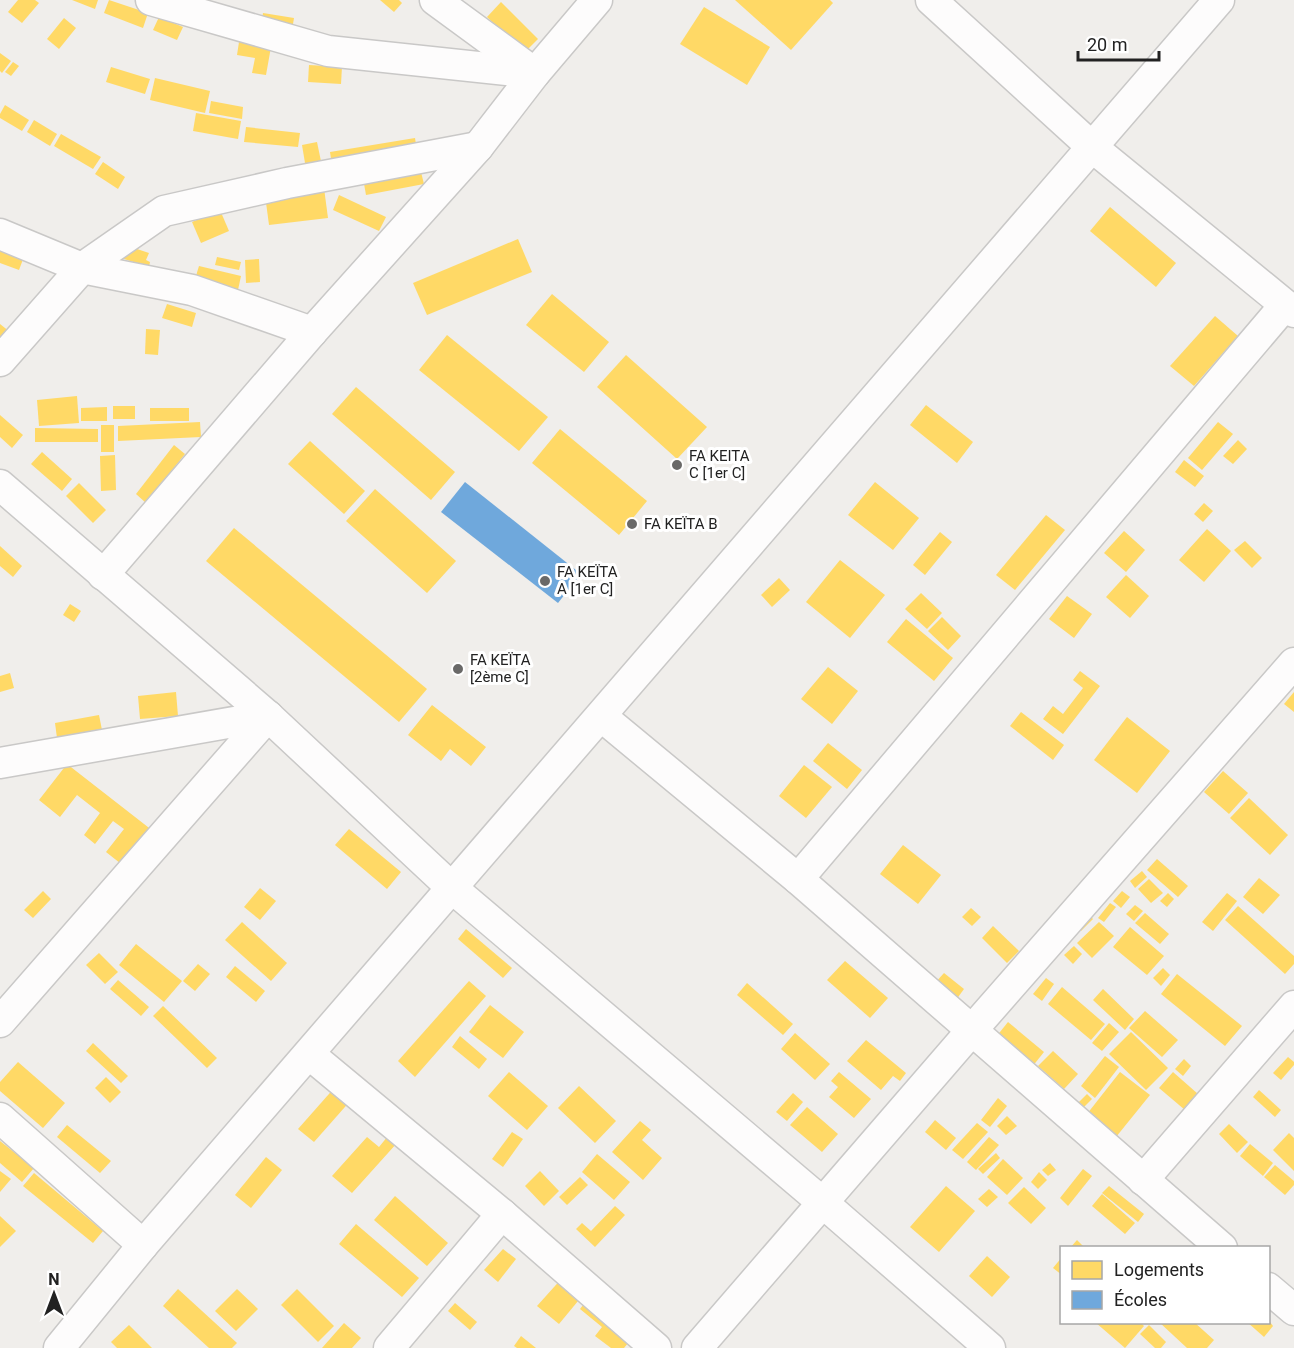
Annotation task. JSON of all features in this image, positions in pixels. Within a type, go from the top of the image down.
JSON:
[{"type":"street","points":[[151,0],[328,51],[535,73]]},
{"type":"street","points":[[435,0],[535,73]]},
{"type":"street","points":[[103,575],[312,332],[478,147],[535,73],[597,0]]},
{"type":"street","points":[[798,879],[1290,308],[1092,147],[931,0]]},
{"type":"street","points":[[59,1348],[143,1245],[1219,0]]},
{"type":"street","points":[[0,362],[82,268],[164,211],[287,183],[478,147]]},
{"type":"street","points":[[0,234],[82,268],[192,290],[312,332]]},
{"type":"street","points":[[0,485],[268,716],[452,888],[990,1348]]},
{"type":"street","points":[[697,1348],[1294,663]]},
{"type":"street","points":[[0,763],[268,716]]},
{"type":"street","points":[[0,1022],[268,716]]},
{"type":"street","points":[[601,716],[798,879],[1220,1246]]},
{"type":"street","points":[[1143,1180],[1294,1006]]},
{"type":"street","points":[[309,1054],[502,1214],[656,1348]]},
{"type":"street","points":[[0,1118],[143,1245]]},
{"type":"street","points":[[389,1348],[502,1214]]},
{"type":"street","points":[[1270,1289],[1294,1310]]},
{"type":"building: Logements","points":[[18,0],[35,0],[39,3],[22,23],[8,12]]},
{"type":"building: Logements","points":[[72,0],[98,0],[95,9]]},
{"type":"building: Logements","points":[[109,0],[148,13],[143,28],[104,13]]},
{"type":"building: Logements","points":[[380,0],[399,0],[402,3],[394,12]]},
{"type":"building: Logements","points":[[735,0],[830,0],[833,3],[791,50]]},
{"type":"building: Logements","points":[[501,2],[538,39],[524,53],[487,17]]},
{"type":"building: Logements","points":[[704,7],[770,47],[747,85],[680,44]]},
{"type":"building: Logements","points":[[263,13],[294,18],[292,30],[261,25]]},
{"type":"building: Logements","points":[[159,17],[183,27],[177,40],[153,30]]},
{"type":"building: Logements","points":[[64,18],[76,28],[59,49],[47,39]]},
{"type":"building: Logements","points":[[239,42],[271,47],[266,75],[252,73],[255,58],[237,55]]},
{"type":"building: Logements","points":[[0,53],[11,61],[2,73],[0,71]]},
{"type":"building: Logements","points":[[13,62],[19,66],[11,76],[5,72]]},
{"type":"building: Logements","points":[[309,65],[342,67],[341,84],[308,82]]},
{"type":"building: Logements","points":[[111,67],[150,79],[145,94],[106,82]]},
{"type":"building: Logements","points":[[155,78],[210,91],[205,113],[150,100]]},
{"type":"building: Logements","points":[[211,101],[243,107],[242,119],[209,113]]},
{"type":"building: Logements","points":[[5,105],[29,120],[22,131],[0,118]]},
{"type":"building: Logements","points":[[196,113],[241,121],[238,139],[193,131]]},
{"type":"building: Logements","points":[[34,120],[57,134],[50,146],[27,132]]},
{"type":"building: Logements","points":[[246,127],[300,133],[298,147],[244,142]]},
{"type":"building: Logements","points":[[61,134],[101,157],[93,169],[54,146]]},
{"type":"building: Logements","points":[[415,138],[417,150],[332,165],[330,152]]},
{"type":"building: Logements","points":[[317,142],[322,166],[306,169],[302,145]]},
{"type":"building: Logements","points":[[103,162],[125,177],[118,189],[95,174]]},
{"type":"building: Logements","points":[[420,168],[424,184],[366,195],[363,178]]},
{"type":"building: Logements","points":[[324,188],[328,218],[269,225],[265,195]]},
{"type":"building: Logements","points":[[339,195],[386,217],[379,231],[333,210]]},
{"type":"building: Logements","points":[[1110,207],[1176,263],[1156,287],[1090,231]]},
{"type":"building: Logements","points":[[220,210],[229,231],[201,243],[192,222]]},
{"type":"building: Logements","points":[[518,239],[532,272],[427,315],[413,283]]},
{"type":"building: Logements","points":[[0,245],[25,254],[19,270],[0,263]]},
{"type":"building: Logements","points":[[125,245],[149,253],[146,260],[150,262],[149,267],[121,258]]},
{"type":"building: Logements","points":[[217,257],[241,262],[239,270],[215,265]]},
{"type":"building: Logements","points":[[259,259],[260,282],[246,283],[245,260]]},
{"type":"building: Logements","points":[[199,266],[241,276],[238,290],[195,279]]},
{"type":"building: Logements","points":[[552,294],[609,342],[584,372],[526,325]]},
{"type":"building: Logements","points":[[167,304],[196,313],[192,327],[162,318]]},
{"type":"building: Logements","points":[[1215,316],[1238,336],[1194,386],[1170,366]]},
{"type":"building: Logements","points":[[0,324],[10,332],[0,344]]},
{"type":"building: Logements","points":[[146,329],[160,330],[158,355],[145,354]]},
{"type":"building: Logements","points":[[447,335],[548,417],[519,451],[419,370]]},
{"type":"building: Logements","points":[[626,355],[707,427],[677,459],[597,387]]},
{"type":"building: Logements","points":[[356,387],[455,472],[431,500],[332,414]]},
{"type":"building: Logements","points":[[77,396],[79,423],[39,426],[37,400]]},
{"type":"building: Logements","points":[[926,405],[973,442],[957,463],[910,425]]},
{"type":"building: Logements","points":[[113,406],[135,406],[135,419],[113,419]]},
{"type":"building: Logements","points":[[107,407],[107,421],[81,421],[81,408]]},
{"type":"building: Logements","points":[[150,408],[189,408],[189,421],[150,421]]},
{"type":"building: Logements","points":[[0,415],[23,435],[12,448],[0,437]]},
{"type":"building: Logements","points":[[200,422],[201,437],[118,441],[118,426]]},
{"type":"building: Logements","points":[[1218,422],[1233,434],[1202,470],[1188,458]]},
{"type":"building: Logements","points":[[101,425],[114,425],[114,452],[101,452]]},
{"type":"building: Logements","points":[[35,428],[98,429],[98,442],[35,442]]},
{"type":"building: Logements","points":[[560,429],[647,501],[619,535],[532,463]]},
{"type":"building: Logements","points":[[1238,440],[1247,449],[1233,464],[1223,456]]},
{"type":"building: Logements","points":[[310,441],[365,491],[344,514],[288,464]]},
{"type":"building: Logements","points":[[174,445],[185,454],[146,503],[136,494]]},
{"type":"building: Logements","points":[[42,452],[72,479],[62,491],[31,464]]},
{"type":"building: Logements","points":[[115,455],[116,490],[101,491],[100,456]]},
{"type":"building: Logements","points":[[1184,460],[1204,476],[1195,487],[1175,472]]},
{"type":"building: Logements","points":[[875,482],[919,518],[893,550],[848,515]]},
{"type":"building: Logements","points":[[79,483],[106,510],[93,523],[66,496]]},
{"type":"building: Logements","points":[[375,489],[456,561],[427,593],[346,521]]},
{"type":"building: Logements","points":[[1204,503],[1213,511],[1203,522],[1194,514]]},
{"type":"building: Logements","points":[[1046,515],[1065,530],[1015,590],[996,575]]},
{"type":"building: Logements","points":[[234,528],[427,689],[399,722],[206,561]]},
{"type":"building: Logements","points":[[1207,529],[1231,551],[1204,582],[1179,560]]},
{"type":"building: Logements","points":[[1124,531],[1145,550],[1126,572],[1104,553]]},
{"type":"building: Logements","points":[[940,532],[952,542],[925,575],[913,565]]},
{"type":"building: Logements","points":[[1245,541],[1262,558],[1252,568],[1234,550]]},
{"type":"building: Logements","points":[[0,546],[22,566],[13,577],[0,566]]},
{"type":"building: Logements","points":[[840,560],[885,595],[850,638],[806,602]]},
{"type":"building: Logements","points":[[1126,575],[1149,596],[1130,618],[1106,597]]},
{"type":"building: Logements","points":[[779,578],[790,590],[772,607],[761,595]]},
{"type":"building: Logements","points":[[921,593],[942,613],[927,629],[905,609]]},
{"type":"building: Logements","points":[[1067,596],[1092,614],[1074,638],[1049,619]]},
{"type":"building: Logements","points":[[70,604],[81,611],[74,622],[63,615]]},
{"type":"building: Logements","points":[[942,617],[961,636],[948,650],[928,631]]},
{"type":"building: Logements","points":[[906,619],[953,658],[934,681],[887,642]]},
{"type":"building: Logements","points":[[828,667],[858,691],[832,724],[801,699]]},
{"type":"building: Logements","points":[[1080,671],[1100,686],[1063,734],[1043,719],[1053,706],[1063,714],[1083,688],[1073,680]]},
{"type":"building: Logements","points":[[10,673],[14,688],[0,692],[0,676]]},
{"type":"building: Logements","points":[[176,692],[178,716],[140,719],[138,696]]},
{"type":"building: Logements","points":[[1294,692],[1294,712],[1284,704]]},
{"type":"building: Logements","points":[[432,705],[486,747],[471,766],[450,749],[441,761],[408,735]]},
{"type":"building: Logements","points":[[1021,712],[1064,745],[1053,760],[1010,726]]},
{"type":"building: Logements","points":[[99,715],[102,730],[57,738],[55,723]]},
{"type":"building: Logements","points":[[1127,717],[1170,751],[1137,793],[1094,760]]},
{"type":"building: Logements","points":[[828,743],[862,770],[847,789],[813,761]]},
{"type":"building: Logements","points":[[67,764],[153,831],[125,867],[106,852],[124,829],[113,821],[95,844],[84,835],[100,813],[77,795],[60,817],[39,800]]},
{"type":"building: Logements","points":[[804,765],[832,787],[806,818],[779,796]]},
{"type":"building: Logements","points":[[1223,771],[1248,793],[1229,814],[1204,792]]},
{"type":"building: Logements","points":[[1249,798],[1288,835],[1270,855],[1230,818]]},
{"type":"building: Logements","points":[[349,829],[401,872],[387,889],[335,845]]},
{"type":"building: Logements","points":[[903,845],[941,875],[918,904],[880,874]]},
{"type":"building: Logements","points":[[1157,859],[1188,886],[1178,897],[1147,870]]},
{"type":"building: Logements","points":[[1142,871],[1147,877],[1135,888],[1130,881]]},
{"type":"building: Logements","points":[[1259,878],[1280,895],[1263,914],[1243,897]]},
{"type":"building: Logements","points":[[1149,879],[1163,893],[1151,903],[1138,889]]},
{"type":"building: Logements","points":[[260,888],[276,901],[260,920],[244,907]]},
{"type":"building: Logements","points":[[43,891],[51,899],[33,918],[24,910]]},
{"type":"building: Logements","points":[[1122,891],[1130,897],[1121,908],[1113,901]]},
{"type":"building: Logements","points":[[1168,893],[1174,899],[1167,907],[1160,901]]},
{"type":"building: Logements","points":[[1227,893],[1237,901],[1213,931],[1202,922]]},
{"type":"building: Logements","points":[[1110,903],[1116,907],[1104,922],[1098,918]]},
{"type":"building: Logements","points":[[1135,905],[1143,911],[1134,921],[1126,914]]},
{"type":"building: Logements","points":[[1238,906],[1294,956],[1294,964],[1285,974],[1225,920]]},
{"type":"building: Logements","points":[[971,908],[981,917],[972,926],[962,917]]},
{"type":"building: Logements","points":[[1085,911],[1093,919],[1081,931],[1073,923]]},
{"type":"building: Logements","points":[[1145,913],[1169,934],[1160,944],[1135,923]]},
{"type":"building: Logements","points":[[242,922],[287,963],[271,981],[225,940]]},
{"type":"building: Logements","points":[[1099,922],[1114,936],[1092,958],[1077,943]]},
{"type":"building: Logements","points":[[993,926],[1019,951],[1007,963],[982,938]]},
{"type":"building: Logements","points":[[1130,927],[1164,956],[1147,975],[1113,947]]},
{"type":"building: Logements","points":[[466,929],[512,968],[503,978],[458,939]]},
{"type":"building: Logements","points":[[136,944],[182,981],[164,1002],[119,965]]},
{"type":"building: Logements","points":[[1074,946],[1082,954],[1073,964],[1064,955]]},
{"type":"building: Logements","points":[[99,953],[118,972],[105,984],[86,965]]},
{"type":"building: Logements","points":[[845,961],[888,998],[870,1018],[827,980]]},
{"type":"building: Logements","points":[[198,964],[210,974],[195,991],[183,981]]},
{"type":"building: Logements","points":[[235,966],[265,991],[256,1002],[226,977]]},
{"type":"building: Logements","points":[[1163,968],[1170,975],[1161,986],[1153,978]]},
{"type":"building: Logements","points":[[944,973],[964,989],[956,1000],[935,983]]},
{"type":"building: Logements","points":[[1177,974],[1242,1026],[1225,1046],[1161,994]]},
{"type":"building: Logements","points":[[1046,978],[1054,984],[1042,1001],[1033,994]]},
{"type":"building: Logements","points":[[118,980],[149,1007],[141,1016],[110,989]]},
{"type":"building: Logements","points":[[469,981],[486,996],[415,1077],[398,1061]]},
{"type":"building: Logements","points":[[747,983],[793,1024],[783,1035],[737,995]]},
{"type":"building: Logements","points":[[1062,987],[1105,1024],[1091,1040],[1048,1004]]},
{"type":"building: Logements","points":[[1103,989],[1134,1019],[1125,1030],[1093,1000]]},
{"type":"building: Logements","points":[[490,1005],[524,1032],[503,1058],[469,1032]]},
{"type":"building: Logements","points":[[163,1006],[217,1058],[207,1068],[153,1016]]},
{"type":"building: Logements","points":[[1145,1011],[1178,1040],[1162,1057],[1129,1028]]},
{"type":"building: Logements","points":[[1008,1022],[1044,1052],[1032,1067],[996,1037]]},
{"type":"building: Logements","points":[[1109,1023],[1119,1032],[1102,1051],[1092,1043]]},
{"type":"building: Logements","points":[[1131,1032],[1168,1068],[1146,1090],[1109,1054]]},
{"type":"building: Logements","points":[[795,1033],[830,1064],[815,1080],[781,1049]]},
{"type":"building: Logements","points":[[460,1036],[487,1059],[479,1069],[452,1047]]},
{"type":"building: Logements","points":[[866,1040],[906,1073],[900,1081],[893,1076],[881,1090],[847,1061]]},
{"type":"building: Logements","points":[[93,1043],[128,1076],[121,1083],[86,1051]]},
{"type":"building: Logements","points":[[1053,1051],[1078,1074],[1064,1089],[1038,1066]]},
{"type":"building: Logements","points":[[1105,1056],[1119,1067],[1095,1098],[1081,1086]]},
{"type":"building: Logements","points":[[1288,1057],[1294,1065],[1281,1080],[1273,1073]]},
{"type":"building: Logements","points":[[1184,1059],[1191,1066],[1183,1076],[1175,1069]]},
{"type":"building: Logements","points":[[18,1062],[65,1103],[43,1128],[0,1091],[0,1082]]},
{"type":"building: Logements","points":[[509,1072],[548,1106],[527,1130],[488,1096]]},
{"type":"building: Logements","points":[[839,1072],[871,1099],[854,1118],[829,1097],[838,1087],[831,1081]]},
{"type":"building: Logements","points":[[1120,1072],[1150,1095],[1116,1137],[1087,1114]]},
{"type":"building: Logements","points":[[1173,1072],[1198,1094],[1185,1110],[1159,1088]]},
{"type":"building: Logements","points":[[106,1077],[121,1092],[110,1103],[95,1088]]},
{"type":"building: Logements","points":[[336,1086],[352,1099],[314,1142],[298,1129]]},
{"type":"building: Logements","points":[[579,1086],[616,1121],[595,1143],[558,1108]]},
{"type":"building: Logements","points":[[1259,1090],[1281,1110],[1275,1117],[1253,1097]]},
{"type":"building: Logements","points":[[793,1093],[803,1102],[787,1121],[776,1112]]},
{"type":"building: Logements","points":[[1087,1094],[1092,1099],[1081,1110],[1076,1105]]},
{"type":"building: Logements","points":[[998,1098],[1007,1106],[990,1127],[981,1120]]},
{"type":"building: Logements","points":[[807,1107],[838,1134],[822,1152],[790,1125]]},
{"type":"building: Logements","points":[[1007,1116],[1017,1126],[1006,1135],[997,1126]]},
{"type":"building: Logements","points":[[935,1120],[956,1138],[946,1150],[925,1132]]},
{"type":"building: Logements","points":[[640,1121],[651,1130],[642,1140],[662,1158],[643,1180],[612,1152]]},
{"type":"building: Logements","points":[[977,1123],[988,1132],[963,1159],[952,1150]]},
{"type":"building: Logements","points":[[1229,1124],[1248,1142],[1237,1153],[1219,1134]]},
{"type":"building: Logements","points":[[67,1125],[111,1161],[100,1173],[57,1137]]},
{"type":"building: Logements","points":[[512,1132],[523,1139],[503,1167],[492,1159]]},
{"type":"building: Logements","points":[[1289,1133],[1294,1138],[1294,1171],[1273,1150]]},
{"type":"building: Logements","points":[[388,1136],[397,1143],[352,1193],[332,1176],[367,1137],[379,1147]]},
{"type":"building: Logements","points":[[989,1137],[999,1145],[976,1170],[967,1162]]},
{"type":"building: Logements","points":[[0,1141],[34,1168],[22,1182],[0,1163]]},
{"type":"building: Logements","points":[[1250,1144],[1273,1163],[1263,1176],[1240,1156]]},
{"type":"building: Logements","points":[[996,1153],[1000,1158],[983,1174],[978,1169]]},
{"type":"building: Logements","points":[[597,1154],[630,1182],[614,1200],[582,1172]]},
{"type":"building: Logements","points":[[266,1157],[282,1170],[251,1208],[235,1195]]},
{"type":"building: Logements","points":[[1003,1159],[1023,1178],[1007,1195],[987,1177]]},
{"type":"building: Logements","points":[[1050,1163],[1056,1170],[1048,1176],[1042,1170]]},
{"type":"building: Logements","points":[[1275,1165],[1294,1181],[1294,1185],[1285,1195],[1264,1177]]},
{"type":"building: Logements","points":[[1083,1169],[1092,1176],[1068,1206],[1060,1198]]},
{"type":"building: Logements","points":[[0,1171],[11,1179],[0,1192]]},
{"type":"building: Logements","points":[[540,1171],[559,1191],[544,1206],[525,1186]]},
{"type":"building: Logements","points":[[1039,1172],[1047,1180],[1038,1189],[1031,1182]]},
{"type":"building: Logements","points":[[34,1173],[103,1231],[93,1243],[23,1186]]},
{"type":"building: Logements","points":[[580,1177],[588,1185],[567,1205],[559,1197]]},
{"type":"building: Logements","points":[[946,1186],[975,1211],[939,1252],[910,1227]]},
{"type":"building: Logements","points":[[1109,1186],[1144,1214],[1138,1222],[1102,1193]]},
{"type":"building: Logements","points":[[1024,1187],[1046,1208],[1031,1224],[1008,1203]]},
{"type":"building: Logements","points":[[989,1189],[998,1197],[987,1207],[978,1199]]},
{"type":"building: Logements","points":[[1102,1194],[1135,1223],[1125,1234],[1092,1206]]},
{"type":"building: Logements","points":[[395,1196],[448,1243],[427,1266],[374,1220]]},
{"type":"building: Logements","points":[[615,1206],[625,1215],[595,1247],[576,1229],[582,1223],[591,1231]]},
{"type":"building: Logements","points":[[0,1216],[16,1231],[0,1247]]},
{"type":"building: Logements","points":[[356,1224],[419,1278],[402,1297],[339,1244]]},
{"type":"building: Logements","points":[[1077,1240],[1083,1246],[1072,1246]]},
{"type":"building: Logements","points":[[503,1249],[516,1259],[498,1282],[484,1270]]},
{"type":"building: Logements","points":[[987,1256],[1010,1277],[992,1297],[969,1276]]},
{"type":"building: Logements","points":[[1060,1259],[1060,1273],[1053,1268]]},
{"type":"building: Logements","points":[[563,1277],[583,1295],[559,1324],[537,1306]]},
{"type":"building: Logements","points":[[178,1289],[237,1343],[232,1348],[209,1348],[163,1306]]},
{"type":"building: Logements","points":[[237,1289],[258,1309],[236,1331],[215,1311]]},
{"type":"building: Logements","points":[[297,1289],[334,1326],[318,1342],[281,1305]]},
{"type":"building: Logements","points":[[587,1300],[633,1337],[624,1348],[611,1348],[595,1336],[602,1327],[580,1309]]},
{"type":"building: Logements","points":[[455,1303],[477,1322],[470,1330],[448,1311]]},
{"type":"building: Logements","points":[[1270,1322],[1273,1326],[1264,1337],[1249,1324],[1270,1324]]},
{"type":"building: Logements","points":[[344,1323],[361,1338],[352,1348],[322,1348]]},
{"type":"building: Logements","points":[[1097,1324],[1142,1324],[1144,1326],[1125,1348]]},
{"type":"building: Logements","points":[[1161,1324],[1196,1324],[1214,1340],[1207,1348],[1187,1348]]},
{"type":"building: Logements","points":[[129,1325],[152,1348],[117,1348],[111,1342]]},
{"type":"building: Logements","points":[[1149,1325],[1166,1342],[1161,1348],[1155,1348],[1140,1334]]},
{"type":"building: Logements","points":[[521,1336],[536,1348],[514,1346]]},
{"type":"building: Écoles","points":[[465,482],[581,574],[558,603],[441,512]]},
{"type":"place","name":"FA KEITA C [1er C]","points":[[677,465]]},
{"type":"place","name":"FA KEÏTA B","points":[[632,524]]},
{"type":"place","name":"FA KEÏTA A [1er C]","points":[[545,581]]},
{"type":"place","name":"FA KEÏTA [2ème C]","points":[[458,669]]}]
